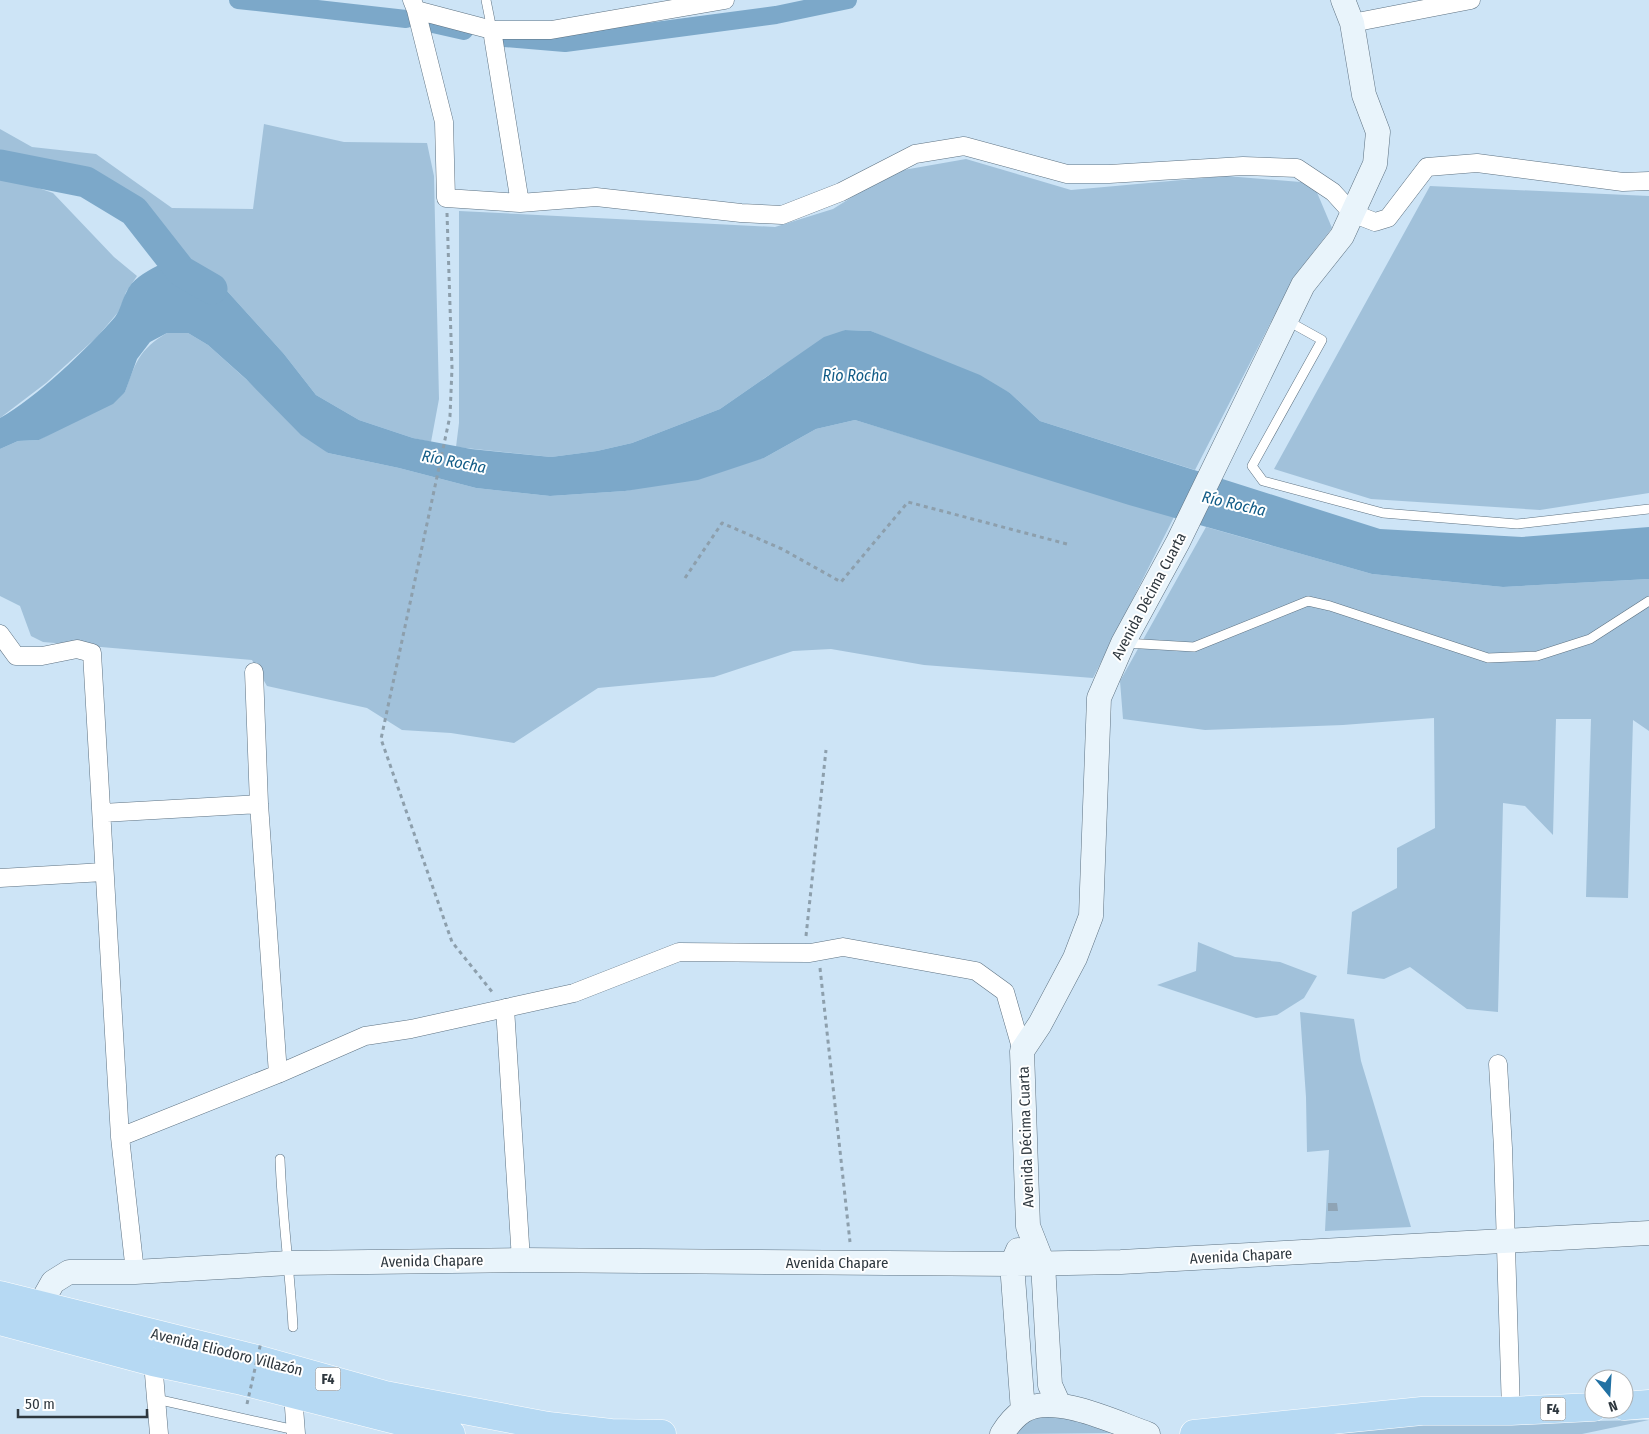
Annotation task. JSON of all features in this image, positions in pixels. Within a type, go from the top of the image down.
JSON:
[{"type":"highway","name":"Avenida Eliodoro Villazón","points":[[0,1295],[249,1357],[385,1395],[548,1426],[611,1433],[662,1434]]},
{"type":"highway","name":"Avenida Eliodoro Villazón","points":[[0,1321],[153,1362],[293,1394],[451,1434]]},
{"type":"highway","points":[[1634,1405],[1649,1404]]},
{"type":"highway","name":"F4","points":[[1194,1434],[1422,1411],[1511,1411],[1584,1407]]},
{"type":"main road","name":"Avenida Décima Cuarta","points":[[1059,1405],[1050,1385],[1043,1264],[1028,1226],[1022,1051],[1040,1024],[1075,958],[1091,916],[1099,698],[1123,642],[1178,542],[1303,285],[1342,236],[1375,164],[1378,132],[1364,95],[1352,23],[1343,0]]},
{"type":"main road","name":"Avenida Décima Cuarta","points":[[1023,1411],[1012,1264],[1028,1226]]},
{"type":"main road","name":"Avenida Chapare","points":[[40,1305],[53,1282],[69,1272],[135,1272],[289,1263],[521,1260],[1043,1264],[1120,1262],[1649,1233]]},
{"type":"main road","points":[[1002,1434],[1009,1423],[1023,1411],[1042,1405],[1059,1405],[1148,1434]]},
{"type":"street","points":[[414,5],[492,30],[551,30],[725,0]]},
{"type":"street","points":[[1352,23],[1471,0]]},
{"type":"street","points":[[414,5],[444,122],[446,198],[520,203],[596,197],[741,213],[782,215],[841,192],[915,154],[964,146],[1067,174],[1109,174],[1243,166],[1297,168],[1333,192],[1352,213],[1375,222],[1388,218],[1427,167],[1477,163],[1623,182],[1649,181]]},
{"type":"street","points":[[492,30],[520,203]]},
{"type":"street","points":[[0,634],[16,656],[42,656],[77,649],[92,653],[120,1137],[135,1272]]},
{"type":"street","points":[[254,672],[259,804],[278,1074]]},
{"type":"street","points":[[102,813],[259,804]]},
{"type":"street","points":[[0,878],[104,872]]},
{"type":"street","points":[[120,1137],[278,1074],[365,1036],[411,1029],[574,993],[679,952],[818,952],[843,948],[976,972],[1005,992],[1022,1051]]},
{"type":"street","points":[[504,1008],[521,1260]]},
{"type":"street","points":[[1498,1064],[1503,1148],[1511,1411]]},
{"type":"street","points":[[153,1362],[159,1434]]},
{"type":"street","points":[[293,1394],[295,1432]]},
{"type":"lane","points":[[486,0],[492,30]]},
{"type":"lane","points":[[1286,320],[1322,340],[1252,466],[1263,481],[1383,513],[1517,524],[1649,509]]},
{"type":"lane","points":[[1123,642],[1194,647],[1308,601],[1330,606],[1488,658],[1538,656],[1590,639],[1649,601]]},
{"type":"lane","points":[[280,1159],[282,1208],[289,1263],[293,1327]]},
{"type":"lane","points":[[156,1399],[295,1432]]},
{"type":"path","points":[[446,198],[452,368],[450,416],[381,739],[452,942],[504,1008]]},
{"type":"path","points":[[685,578],[722,524],[782,550],[841,582],[908,502],[1067,544]]},
{"type":"path","points":[[826,750],[805,935],[818,952],[852,1263]]},
{"type":"path","points":[[247,1404],[261,1342]]},
{"type":"shaded area","points":[[264,124],[344,142],[427,143],[434,176],[439,399],[431,442],[359,420],[316,395],[284,354],[218,281],[186,266],[148,208],[92,172],[10,154],[0,154],[0,129],[32,147],[96,154],[172,208],[253,209]]},
{"type":"shaded area","points":[[966,159],[1071,190],[1226,176],[1313,183],[1332,228],[1294,277],[1195,470],[1040,421],[1010,393],[871,331],[845,330],[769,375],[720,409],[632,443],[597,451],[551,457],[456,447],[459,423],[459,211],[775,227],[833,209],[892,172]]},
{"type":"shaded area","points":[[0,175],[53,193],[114,257],[137,276],[126,292],[120,310],[97,337],[46,383],[0,418]]},
{"type":"shaded area","points":[[1430,186],[1649,196],[1649,493],[1540,510],[1371,499],[1274,469]]},
{"type":"shaded area","points":[[167,333],[188,333],[208,345],[328,453],[399,468],[476,488],[550,496],[625,491],[764,458],[816,429],[855,420],[1174,517],[1093,678],[924,665],[831,649],[793,651],[714,677],[598,688],[514,743],[451,733],[402,730],[367,708],[267,686],[252,660],[43,642],[31,636],[20,606],[0,596],[0,449],[18,441],[39,440],[125,392],[139,358],[150,345]]},
{"type":"shaded area","points":[[1206,527],[1372,574],[1503,587],[1649,579],[1649,731],[1633,720],[1628,898],[1586,897],[1591,719],[1556,719],[1553,835],[1525,806],[1503,803],[1498,1012],[1467,1009],[1410,967],[1384,979],[1347,974],[1352,912],[1397,888],[1397,848],[1435,828],[1434,718],[1343,725],[1205,730],[1123,719],[1120,681]]},
{"type":"shaded area","points":[[1198,942],[1235,957],[1280,962],[1317,976],[1304,998],[1277,1015],[1256,1018],[1157,985],[1196,971]]},
{"type":"shaded area","points":[[1300,1012],[1354,1019],[1361,1061],[1411,1227],[1325,1231],[1329,1150],[1307,1152],[1306,1097]]},
{"type":"shaded area","points":[[1058,1414],[1113,1433],[1013,1434],[1027,1420]]},
{"type":"shaded area","points":[[1649,1420],[1582,1434],[1278,1434],[1368,1425]]},
{"type":"water","name":"Río Rocha","points":[[157,266],[186,266],[218,281],[284,354],[316,395],[359,420],[413,438],[471,449],[551,457],[597,451],[632,443],[720,409],[824,337],[845,330],[871,331],[980,375],[1010,393],[1040,421],[1380,529],[1522,537],[1649,527],[1649,579],[1503,587],[1372,574],[1129,505],[855,420],[816,429],[764,458],[698,480],[625,491],[550,496],[476,488],[399,468],[328,453],[301,435],[246,379],[208,345],[188,333],[167,333],[150,342],[137,359],[125,392],[113,404],[39,440],[18,441],[0,449],[0,418],[45,386],[76,358],[115,317],[124,296],[135,280]]},
{"type":"building","points":[[1328,1203],[1337,1203],[1338,1211],[1328,1211]]},
{"type":"waterway","points":[[238,0],[406,19]]},
{"type":"waterway","points":[[504,38],[565,43],[776,15],[848,0]]},
{"type":"waterway","points":[[433,24],[464,31]]},
{"type":"waterway","points":[[0,165],[86,182],[134,211],[181,271],[212,289]]}]
